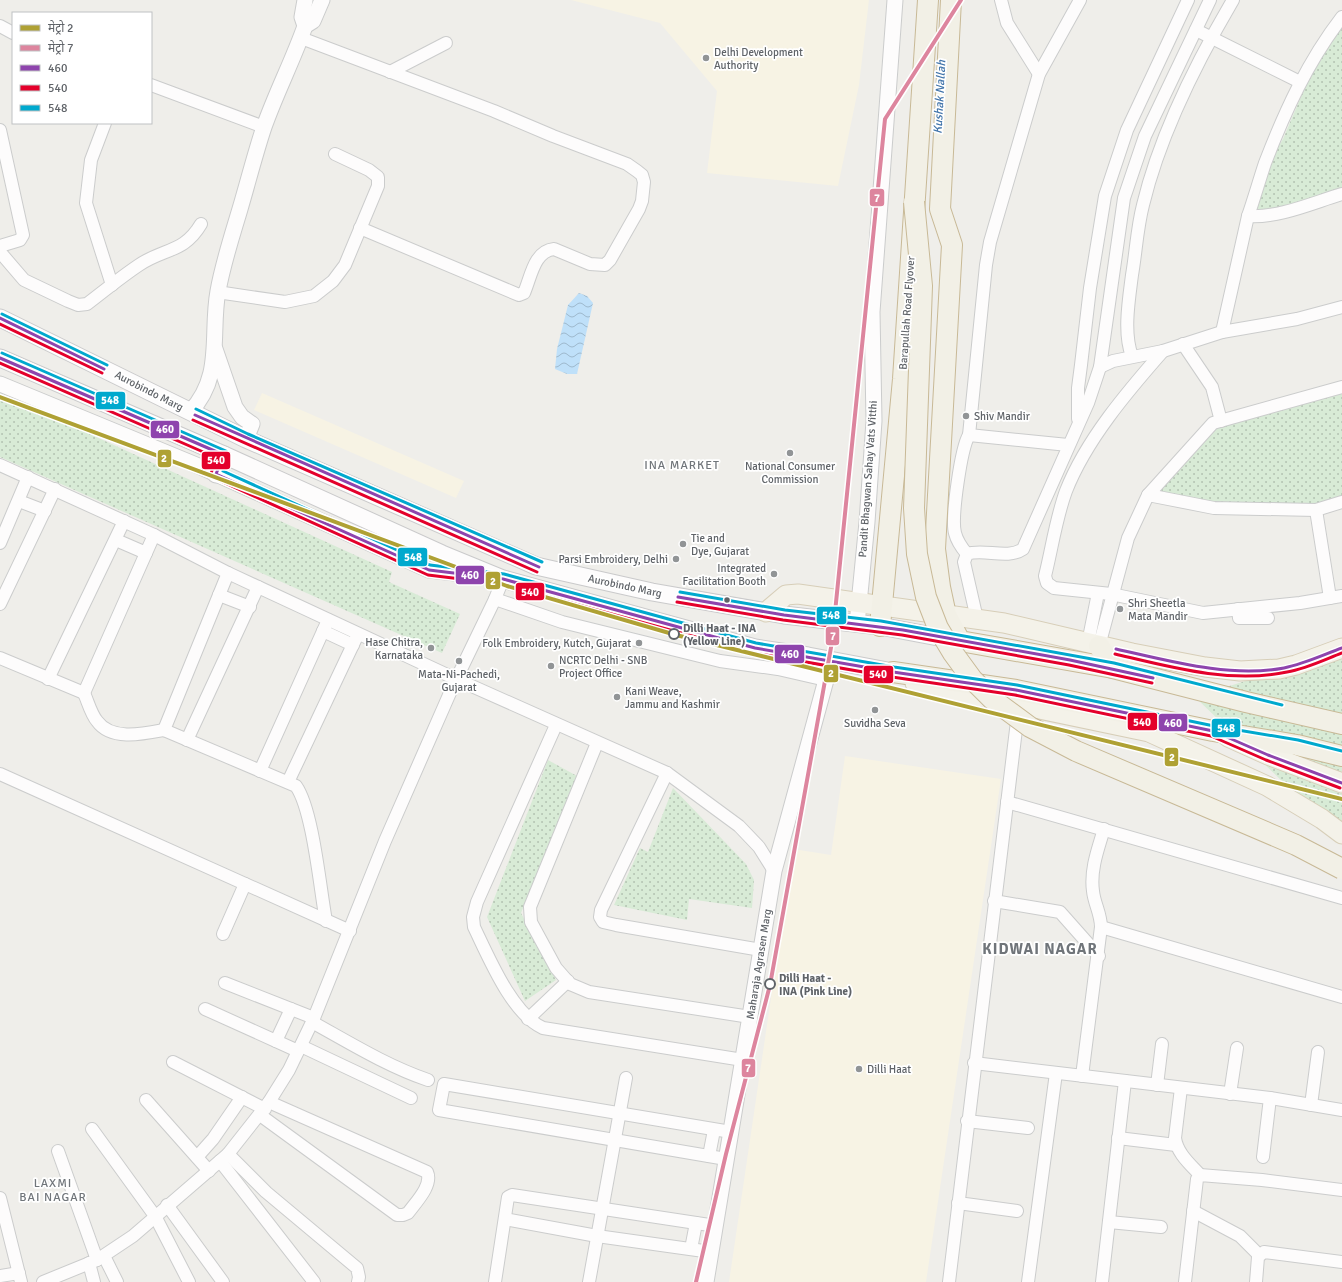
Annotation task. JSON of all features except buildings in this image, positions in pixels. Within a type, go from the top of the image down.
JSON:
[{"type":"highway","name":"Barapullah Road Flyover","points":[[881,616],[903,379],[928,0]]},
{"type":"highway","points":[[951,0],[940,209],[952,245],[935,549],[940,587],[946,615],[960,641]]},
{"type":"highway","points":[[914,202],[922,286],[914,508],[916,554],[926,597],[938,628],[953,653],[972,679],[982,689],[1030,727],[1076,751],[1296,845],[1342,869]]},
{"type":"highway","name":"Aurobindo Marg","points":[[960,641],[1113,668],[1246,702],[1342,724]]},
{"type":"highway","points":[[1070,660],[1093,644],[1113,668]]},
{"type":"highway","points":[[893,672],[1016,690],[1213,731],[1297,745],[1342,756]]},
{"type":"main road","points":[[0,307],[24,328]]},
{"type":"main road","name":"Aurobindo Marg","points":[[0,318],[24,328],[190,412],[249,432],[536,566],[652,592],[766,612],[857,624],[881,616],[960,641]]},
{"type":"main road","points":[[0,358],[224,455],[442,554],[503,579],[755,648],[893,672],[916,684],[1149,732],[1267,786],[1322,819],[1342,834]]},
{"type":"main road","points":[[216,474],[224,455]]},
{"type":"main road","points":[[766,612],[786,595],[798,594],[858,604],[881,616],[946,615],[1004,623],[1093,644],[1205,667],[1240,672],[1279,669],[1296,665],[1342,648]]},
{"type":"main road","points":[[1213,731],[1268,755],[1342,783]]},
{"type":"street","points":[[303,32],[302,17],[305,0]]},
{"type":"street","points":[[190,412],[204,395],[215,349],[217,292],[264,127],[303,32],[313,22],[322,0]]},
{"type":"street","name":"Pandit Bhagwan Sahay Vats Vitthi","points":[[857,624],[868,522],[874,421],[872,312],[895,0]]},
{"type":"street","points":[[1001,0],[1007,23],[1039,74]]},
{"type":"street","points":[[967,554],[958,542],[954,531],[962,457],[969,435],[986,265],[990,242],[1039,74],[1080,0]]},
{"type":"street","points":[[1077,425],[1081,365],[1090,288],[1105,196],[1127,130],[1188,0]]},
{"type":"street","points":[[967,554],[974,552],[1013,554],[1023,548],[1088,403],[1100,367],[1124,198],[1145,136],[1210,0]]},
{"type":"street","points":[[1132,356],[1129,349],[1128,315],[1143,206],[1163,141],[1189,82],[1233,0]]},
{"type":"street","points":[[1222,332],[1248,216],[1265,164],[1300,82],[1313,59],[1342,17]]},
{"type":"street","points":[[0,26],[12,32]]},
{"type":"street","points":[[1196,30],[1300,82]]},
{"type":"street","points":[[303,32],[390,72],[627,164],[642,175],[644,182],[642,201],[639,209],[617,248],[605,265],[590,264],[554,249],[547,250],[539,256],[524,293],[518,295],[360,228]]},
{"type":"street","points":[[390,72],[446,43]]},
{"type":"street","points":[[152,85],[264,127]]},
{"type":"street","points":[[105,124],[91,160],[86,203],[112,285]]},
{"type":"street","points":[[0,130],[23,235],[20,240],[0,246]]},
{"type":"street","points":[[217,292],[285,302],[314,296],[333,281],[345,266],[378,186],[378,177],[369,170],[335,154]]},
{"type":"street","points":[[1248,216],[1262,217],[1278,214],[1342,194]]},
{"type":"street","points":[[0,252],[24,280],[78,305],[87,304],[140,264],[182,246],[194,236],[201,224]]},
{"type":"street","points":[[1100,367],[1113,361],[1163,351],[1222,332],[1297,319],[1342,307]]},
{"type":"street","points":[[1183,344],[1212,387],[1221,421]]},
{"type":"street","points":[[215,349],[235,407],[242,417],[249,432]]},
{"type":"street","points":[[1163,351],[1106,422],[1087,449],[1066,490],[1045,576],[1047,583],[1054,588],[1111,594],[1203,613],[1336,597],[1316,510]]},
{"type":"street","points":[[0,384],[216,474],[428,570],[503,579],[495,599],[456,679],[385,841],[350,931],[300,1049],[265,1109],[224,1158],[167,1206],[153,1213],[132,1236],[96,1257],[43,1282]]},
{"type":"street","points":[[1093,644],[1111,594],[1128,538],[1148,495],[1214,423],[1342,387]]},
{"type":"street","points":[[969,435],[1068,445]]},
{"type":"street","points":[[0,465],[154,535],[228,573],[358,634],[556,725],[667,773],[739,826],[759,847],[774,871]]},
{"type":"street","points":[[0,543],[28,477]]},
{"type":"street","points":[[0,604],[55,489]]},
{"type":"street","points":[[1148,495],[1214,508],[1316,510],[1342,502]]},
{"type":"street","points":[[19,501],[45,511]]},
{"type":"street","points":[[48,679],[124,521]]},
{"type":"street","points":[[84,693],[154,535]]},
{"type":"street","points":[[116,540],[146,553]]},
{"type":"street","points":[[967,554],[964,562],[977,619]]},
{"type":"street","points":[[164,730],[228,573]]},
{"type":"street","points":[[187,740],[258,587]]},
{"type":"street","points":[[1093,644],[1098,593]]},
{"type":"street","points":[[219,595],[250,607]]},
{"type":"street","points":[[495,599],[562,622],[720,661],[778,668],[826,680]]},
{"type":"street","points":[[1238,609],[1239,618],[1268,618]]},
{"type":"street","points":[[260,771],[328,620]]},
{"type":"street","points":[[324,631],[353,645]]},
{"type":"street","points":[[288,782],[358,634]]},
{"type":"street","points":[[808,656],[826,680]]},
{"type":"street","points":[[0,658],[84,693],[97,721],[105,729],[116,733],[132,734],[164,730],[296,786],[300,792],[306,811],[326,921]]},
{"type":"street","name":"Maharaja Agrasen Marg","points":[[706,1282],[774,871],[826,680]]},
{"type":"street","points":[[949,1282],[967,1121],[1019,705]]},
{"type":"street","points":[[556,725],[477,902],[473,917],[474,927],[487,954],[516,1006],[528,1019],[543,1028],[743,1060]]},
{"type":"street","points":[[597,743],[530,907],[531,922],[556,968],[568,981],[588,992],[750,1017]]},
{"type":"street","points":[[667,773],[601,910],[600,917],[603,922],[616,925],[761,950]]},
{"type":"street","points":[[0,774],[350,931]]},
{"type":"street","points":[[1007,802],[1342,898]]},
{"type":"street","points":[[1082,1076],[1101,927],[1101,917],[1093,892],[1092,878],[1104,829]]},
{"type":"street","points":[[223,934],[245,884]]},
{"type":"street","points":[[994,900],[1060,912],[1098,956]]},
{"type":"street","points":[[1101,927],[1342,997]]},
{"type":"street","points":[[528,1019],[568,981]]},
{"type":"street","points":[[225,983],[291,1009],[313,1020],[380,1060],[405,1072],[428,1080]]},
{"type":"street","points":[[205,1009],[276,1041],[300,1049],[411,1098]]},
{"type":"street","points":[[276,1041],[291,1009]]},
{"type":"street","points":[[1157,1085],[1162,1044]]},
{"type":"street","points":[[1230,1094],[1238,1048]]},
{"type":"street","points":[[1311,1105],[1318,1052]]},
{"type":"street","points":[[173,1062],[265,1109],[427,1172],[429,1177],[428,1183],[408,1213],[403,1215],[397,1214],[265,1109]]},
{"type":"street","points":[[974,1064],[1270,1098],[1342,1110]]},
{"type":"street","points":[[1028,1282],[1056,1073]]},
{"type":"street","points":[[589,1282],[626,1078]]},
{"type":"street","points":[[1102,1282],[1125,1081]]},
{"type":"street","points":[[726,1159],[439,1110],[441,1098],[444,1084],[731,1132]]},
{"type":"street","points":[[1181,1088],[1175,1138],[1176,1145],[1179,1152],[1200,1175],[1255,1179],[1342,1190]]},
{"type":"street","points":[[197,1157],[213,1139],[242,1097]]},
{"type":"street","points":[[1263,1156],[1270,1098]]},
{"type":"street","points":[[146,1100],[209,1171]]},
{"type":"street","points":[[967,1121],[1028,1128]]},
{"type":"street","points":[[92,1128],[153,1213],[189,1282]]},
{"type":"street","points":[[709,1156],[714,1130]]},
{"type":"street","points":[[1118,1138],[1176,1145]]},
{"type":"street","points":[[58,1151],[96,1257],[117,1282]]},
{"type":"street","points":[[224,1158],[314,1282]]},
{"type":"street","points":[[224,1158],[357,1268],[359,1277],[358,1282]]},
{"type":"street","points":[[1185,1282],[1197,1179],[1200,1175]]},
{"type":"street","points":[[495,1282],[508,1197],[512,1196],[602,1208],[716,1226]]},
{"type":"street","points":[[0,1198],[20,1278],[0,1276]]},
{"type":"street","points":[[958,1203],[1017,1211]]},
{"type":"street","points":[[167,1206],[223,1282]]},
{"type":"street","points":[[1193,1211],[1240,1236],[1259,1255]]},
{"type":"street","points":[[505,1219],[597,1236],[711,1252]]},
{"type":"street","points":[[1109,1222],[1161,1227]]},
{"type":"street","points":[[691,1249],[696,1223]]},
{"type":"street","points":[[1259,1255],[1264,1252],[1342,1262]]},
{"type":"street","points":[[1256,1282],[1259,1255]]},
{"type":"street","points":[[94,1282],[96,1257]]},
{"type":"shaded area","points":[[571,0],[869,0],[859,85],[838,186],[707,173],[717,91],[660,23]]},
{"type":"shaded area","points":[[262,393],[464,481],[456,498],[254,410]]},
{"type":"shaded area","name":"Dilli Haat","points":[[845,756],[1001,779],[926,1282],[729,1282],[793,849],[831,855]]},
{"type":"green space","points":[[1342,27],[1342,188],[1278,208],[1253,213],[1268,165],[1283,139],[1306,85],[1318,62]]},
{"type":"green space","points":[[0,393],[392,572],[389,582],[460,614],[442,653],[0,457]]},
{"type":"green space","points":[[1342,393],[1342,497],[1316,506],[1214,505],[1154,493],[1217,428]]},
{"type":"green space","points":[[1342,650],[1342,839],[1195,697]]},
{"type":"green space","points":[[548,760],[577,776],[521,913],[556,980],[525,1001],[487,917]]},
{"type":"green space","points":[[673,788],[746,864],[754,880],[752,908],[689,899],[687,920],[614,905],[640,848],[648,852]]},
{"type":"water","points":[[579,293],[587,296],[593,303],[577,374],[567,374],[555,369],[557,349],[568,305]]},
{"type":"metro line","name":"7","points":[[696,1282],[726,1154],[770,985],[832,642],[885,119],[961,0]]},
{"type":"metro line","name":"2","points":[[0,397],[507,586],[676,635],[1342,799]]},
{"type":"transit line","name":"548","points":[[2,314],[107,365]]},
{"type":"transit line","name":"460","points":[[0,318],[104,369]]},
{"type":"transit line","name":"540","points":[[0,324],[102,373]]},
{"type":"transit line","name":"548","points":[[2,353],[226,451],[229,456],[223,471],[430,565],[504,574],[756,643],[894,667],[1017,685],[1214,726],[1298,740],[1342,751]]},
{"type":"transit line","name":"460","points":[[0,358],[224,455],[216,474],[429,570],[503,579],[755,648],[893,672],[1016,690],[1213,731],[1268,755],[1342,783]]},
{"type":"transit line","name":"540","points":[[0,363],[217,458],[211,473],[214,478],[428,575],[502,584],[754,653],[892,677],[1015,695],[1211,736],[1266,760],[1340,788]]},
{"type":"transit line","name":"548","points":[[196,409],[248,434],[542,562]]},
{"type":"transit line","name":"460","points":[[195,415],[539,567]]},
{"type":"transit line","name":"540","points":[[193,420],[537,572]]},
{"type":"transit line","name":"548","points":[[680,592],[785,610],[881,621],[1114,663],[1282,705]]},
{"type":"transit line","name":"460","points":[[678,597],[784,615],[903,630],[1070,660],[1153,678]]},
{"type":"transit line","name":"540","points":[[677,602],[783,620],[902,635],[1069,665],[1152,683]]},
{"type":"transit line","name":"460","points":[[1116,649],[1200,667],[1221,670],[1263,671],[1284,668],[1306,662],[1342,648]]},
{"type":"transit line","name":"540","points":[[1115,654],[1179,669],[1222,675],[1244,676],[1294,671],[1342,653]]},
{"type":"place","name":"Delhi Development Authority","points":[[706,58]]},
{"type":"place","name":"Shiv Mandir","points":[[966,416]]},
{"type":"place","name":"National Consumer Commission","points":[[790,453]]},
{"type":"place","name":"Tie and Dye, Gujarat","points":[[683,544]]},
{"type":"place","name":"Parsi Embroidery, Delhi","points":[[676,559]]},
{"type":"place","name":"Integrated Facilitation Booth","points":[[774,574]]},
{"type":"place","name":"Shri Sheetla Mata Mandir","points":[[1120,609]]},
{"type":"place","name":"Dilli Haat - INA (Yellow Line)","points":[[674,634]]},
{"type":"place","name":"Folk Embroidery, Kutch, Gujarat","points":[[639,643]]},
{"type":"place","name":"Hase Chitra, Karnataka","points":[[431,648]]},
{"type":"place","name":"Mata-Ni-Pachedi, Gujarat","points":[[459,661]]},
{"type":"place","name":"NCRTC Delhi - SNB Project Office","points":[[551,666]]},
{"type":"place","name":"Kani Weave, Jammu and Kashmir","points":[[617,697]]},
{"type":"place","name":"Suvidha Seva","points":[[875,710]]},
{"type":"place","name":"Dilli Haat - INA (Pink Line)","points":[[770,984]]},
{"type":"place","name":"Dilli Haat","points":[[859,1069]]},
{"type":"district","name":"INA MARKET","points":[[682,465]]},
{"type":"district","name":"KIDWAI NAGAR","points":[[1040,949]]},
{"type":"district","name":"LAXMI BAI NAGAR","points":[[53,1190]]},
{"type":"water label","name":"Kushak Nallah","points":[[940,97]]}]
